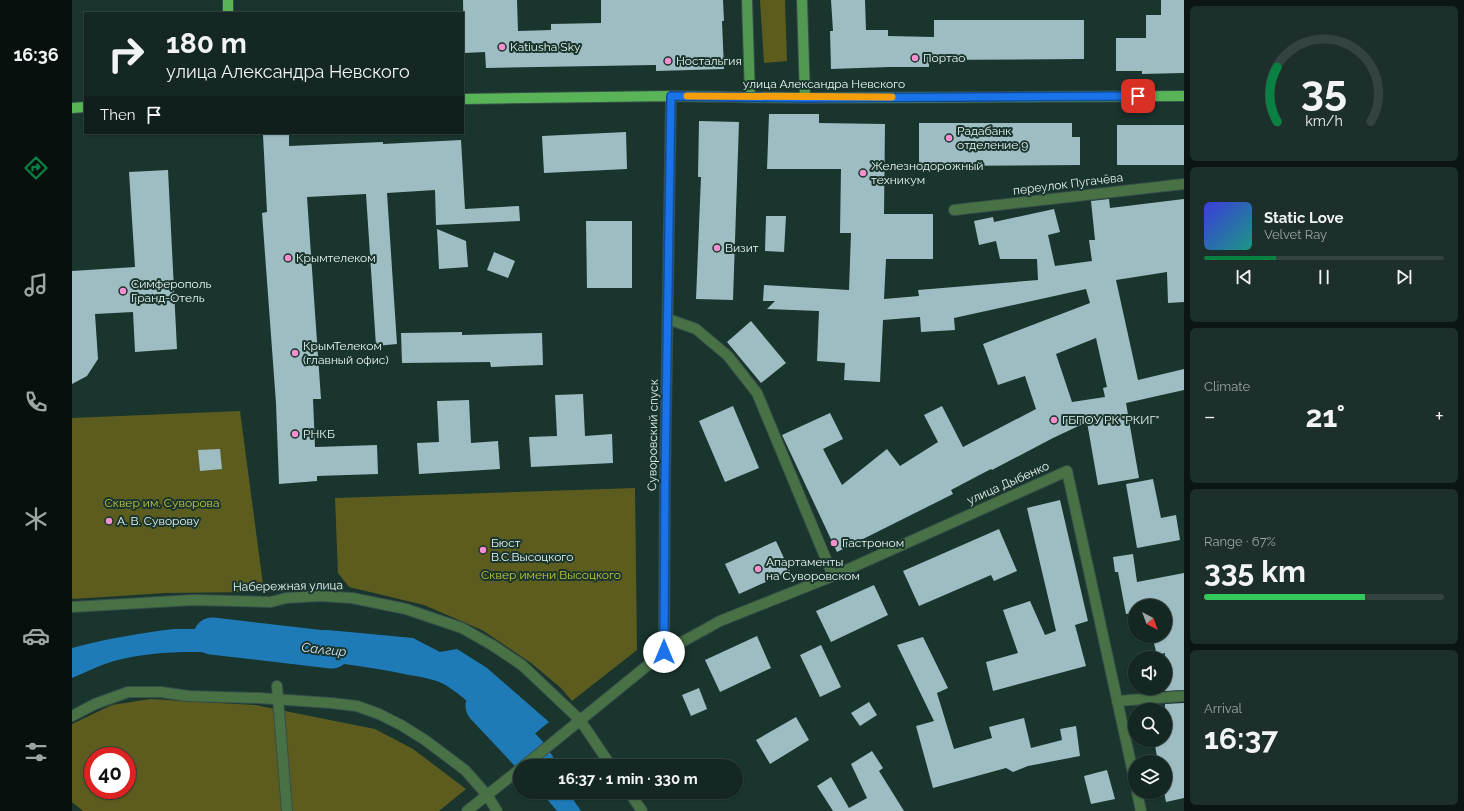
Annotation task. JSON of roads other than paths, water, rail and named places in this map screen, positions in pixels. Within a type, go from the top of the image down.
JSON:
[{"type":"main road","points":[[228,0],[228,12]]},
{"type":"main road","points":[[747,0],[750,97]]},
{"type":"main road","points":[[802,0],[805,98]]},
{"type":"main road","name":"улица Александра Невского","points":[[464,99],[671,96],[805,98],[1184,96]]},
{"type":"main road","points":[[72,108],[84,107]]},
{"type":"street","name":"Суворовский спуск","points":[[664,652],[671,96]]},
{"type":"street","name":"переулок Пугачёва","points":[[954,210],[1184,184]]},
{"type":"street","points":[[668,319],[696,329],[728,356],[757,393],[833,576]]},
{"type":"street","name":"улица Дыбенко","points":[[664,652],[720,621],[833,576],[1067,471],[1129,755]]},
{"type":"street","name":"Набережная улица","points":[[72,607],[194,600],[271,602],[286,598],[320,596],[352,598],[406,609],[462,628],[492,644],[522,665],[580,720],[606,759]]},
{"type":"street","points":[[533,759],[664,652]]},
{"type":"street","points":[[277,686],[287,811]]},
{"type":"street","points":[[72,716],[95,704],[128,692],[161,692],[188,696],[331,703],[358,706],[401,725],[431,744],[465,770],[487,795],[497,811]]},
{"type":"street","points":[[1117,701],[1184,696]]},
{"type":"street","points":[[467,811],[513,775]]},
{"type":"street","points":[[634,799],[642,811]]},
{"type":"street","points":[[1138,799],[1141,811]]},
{"type":"water","points":[[174,629],[226,629],[262,632],[263,655],[188,652],[150,654],[114,661],[72,678],[72,648],[148,632]]},
{"type":"water","points":[[328,630],[413,638],[440,652],[457,649],[487,668],[549,722],[522,744],[507,743],[463,698],[447,686],[438,682],[362,666],[282,657],[283,633]]},
{"type":"water","points":[[547,799],[573,799],[581,811],[557,811]]},
{"type":"waterway","name":"Салгир","points":[[212,636],[332,650]]},
{"type":"waterway","name":"Салгир","points":[[484,706],[532,759]]},
{"type":"place","name":"Katiusha Sky","points":[[502,47]]},
{"type":"place","name":"Портао","points":[[915,58]]},
{"type":"place","name":"Ностальгия","points":[[668,61]]},
{"type":"place","name":"Радабанк отделение 9","points":[[949,138]]},
{"type":"place","name":"Железнодорожный техникум","points":[[863,173]]},
{"type":"place","name":"Визит","points":[[717,248]]},
{"type":"place","name":"Крымтелеком","points":[[288,258]]},
{"type":"place","name":"Симферополь Гранд-Отель","points":[[123,291]]},
{"type":"place","name":"КрымТелеком (главный офис)","points":[[295,353]]},
{"type":"place","name":"ГБПОУ РК \"РКИГ\"","points":[[1054,420]]},
{"type":"place","name":"РНКБ","points":[[295,434]]},
{"type":"place","name":"А. В. Суворову","points":[[109,521]]},
{"type":"place","name":"Гастроном","points":[[834,543]]},
{"type":"place","name":"Бюст В.С.Высоцкого","points":[[483,550]]},
{"type":"place","name":"Апартаменты на Суворовском","points":[[758,569]]},
{"type":"park label","name":"Сквер им. Суворова","points":[[162,503]]},
{"type":"park label","name":"Сквер имени Высоцкого","points":[[551,575]]}]
